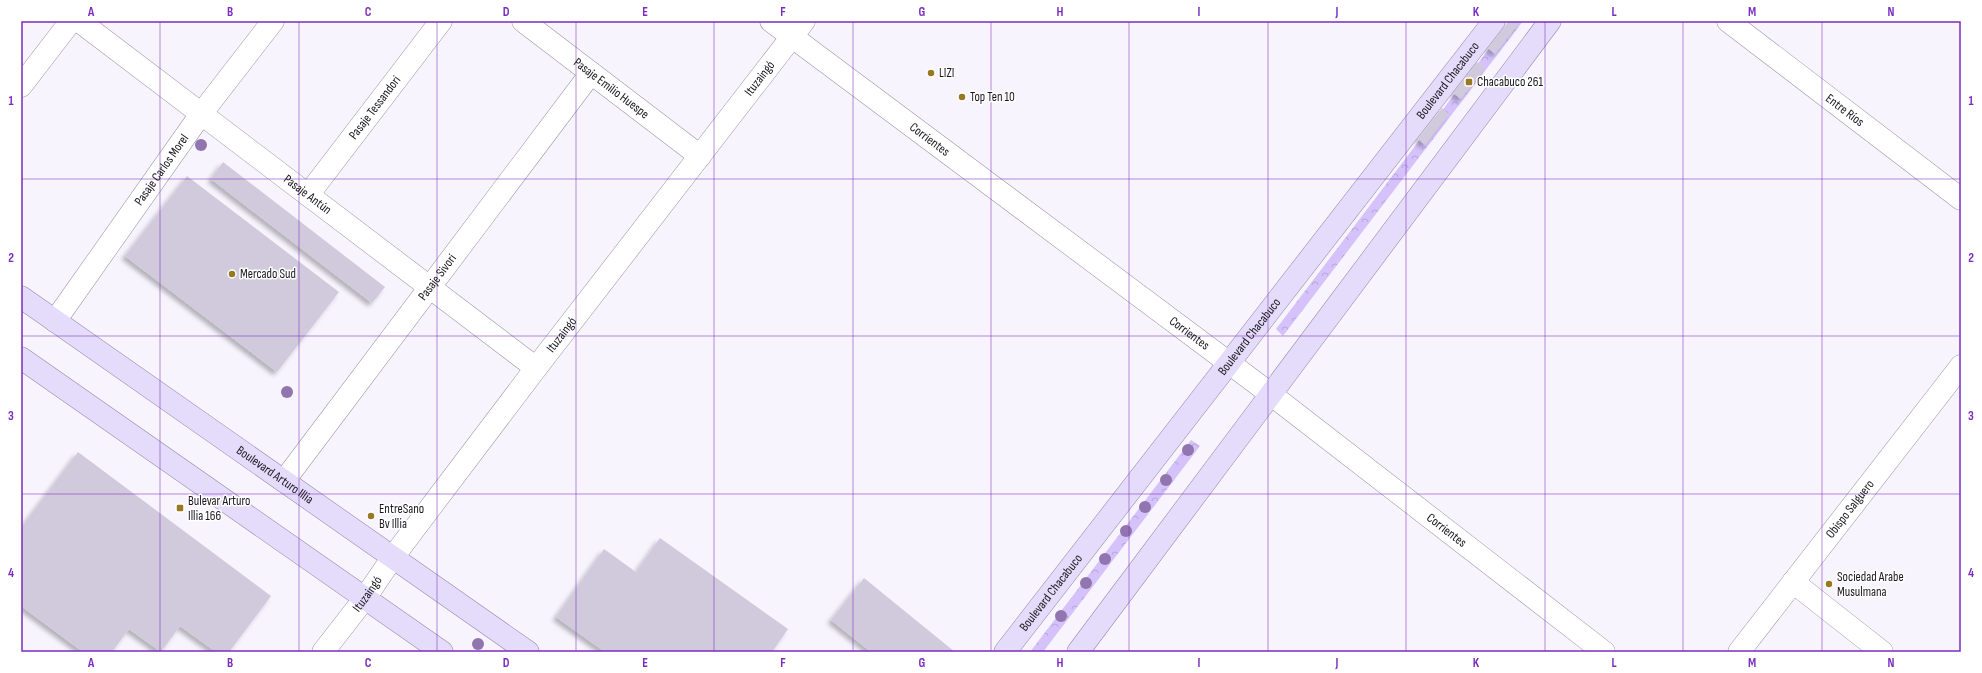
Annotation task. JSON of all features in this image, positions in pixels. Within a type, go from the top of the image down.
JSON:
[{"type":"main road","name":"Boulevard Chacabuco","points":[[1005,652],[1494,21]]},
{"type":"main road","points":[[1078,652],[1550,21]]},
{"type":"main road","name":"Boulevard Arturo Illia","points":[[21,297],[528,652]]},
{"type":"main road","points":[[21,358],[442,652]]},
{"type":"street","points":[[21,86],[71,21]]},
{"type":"street","name":"Pasaje Antún","points":[[79,21],[536,368]]},
{"type":"street","name":"Pasaje Carlos Morel","points":[[55,321],[201,114],[273,21]]},
{"type":"street","name":"Pasaje Tessandori","points":[[308,195],[441,21]]},
{"type":"street","name":"Pasaje Emilio Huespe","points":[[523,21],[700,156]]},
{"type":"street","name":"Corrientes","points":[[771,21],[798,29],[1228,363],[1271,394],[1604,652]]},
{"type":"street","name":"Entre Ríos","points":[[1728,21],[1961,199]]},
{"type":"street","name":"Ituzaingó","points":[[323,652],[536,368],[798,29]]},
{"type":"street","name":"Pasaje Sivori","points":[[284,481],[591,73]]},
{"type":"street","name":"Obispo Salguero","points":[[1739,652],[1961,366]]},
{"type":"street","points":[[1793,582],[1882,652]]},
{"type":"green space","points":[[1510,21],[1523,21],[1283,336],[1276,329]]},
{"type":"green space","points":[[1191,440],[1200,446],[1043,652],[1030,652]]},
{"type":"building","points":[[1509,21],[1521,21],[1495,54],[1488,48]]},
{"type":"building","points":[[1477,62],[1485,68],[1461,99],[1453,93]]},
{"type":"building","points":[[1442,108],[1449,114],[1425,145],[1418,139]]},
{"type":"building","name":"Mercado Sud","points":[[223,162],[385,287],[372,303],[211,179]]},
{"type":"building","name":"Mercado Sud","points":[[187,176],[339,292],[277,372],[125,256]]},
{"type":"building","points":[[78,452],[271,596],[229,652],[216,652],[180,626],[161,652],[129,629],[112,652],[83,652],[21,606],[21,528]]},
{"type":"building","points":[[660,538],[788,629],[772,652],[605,652],[556,617],[604,549],[636,572]]},
{"type":"building","points":[[864,578],[955,652],[871,652],[831,620]]},
{"type":"place","name":"LIZI","points":[[931,73]]},
{"type":"place","name":"Chacabuco 261","points":[[1469,82]]},
{"type":"place","name":"Top Ten 10","points":[[962,97]]},
{"type":"place","name":"Mercado Sud","points":[[232,274]]},
{"type":"place","name":"Bulevar Arturo Illia 166","points":[[180,508]]},
{"type":"place","name":"EntreSano Bv Illia","points":[[371,516]]},
{"type":"place","name":"Sociedad Arabe Musulmana","points":[[1829,584]]}]
